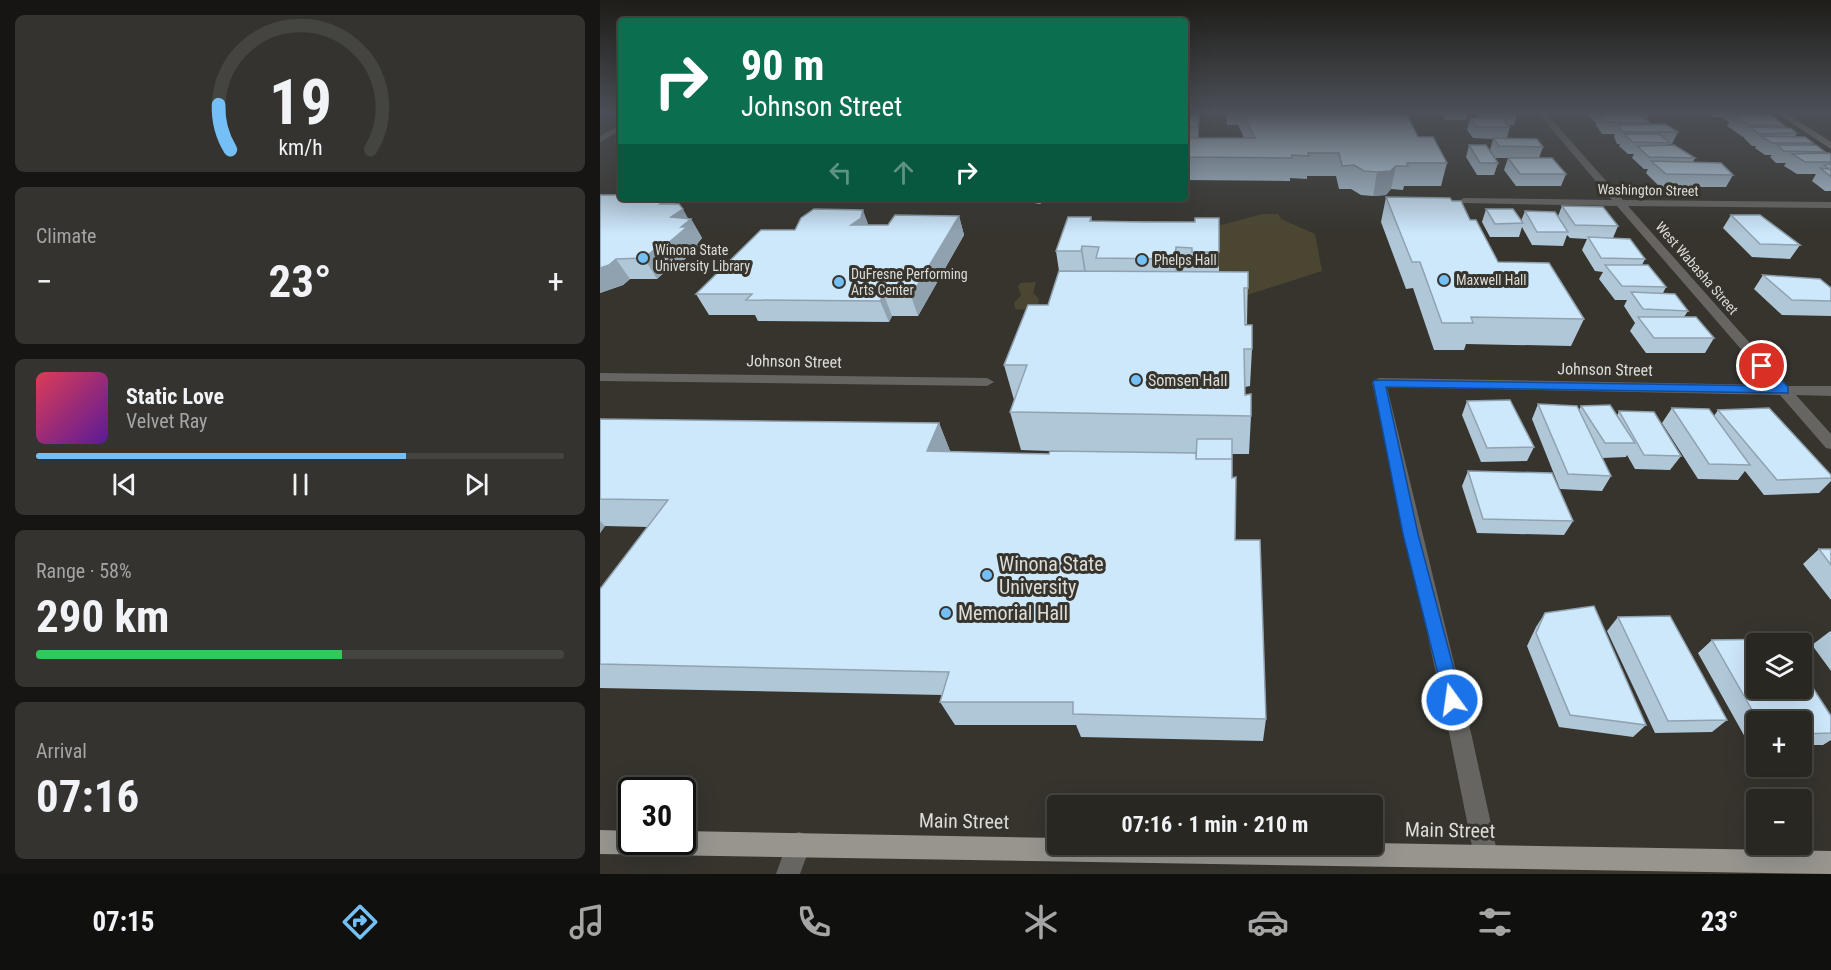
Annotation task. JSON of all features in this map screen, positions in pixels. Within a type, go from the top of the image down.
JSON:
[{"type":"main road","name":"Main Street","points":[[600,842],[1831,862]]},
{"type":"street","name":"West Wabasha Street","points":[[1576,153],[1831,444]]},
{"type":"street","name":"Washington Street","points":[[1464,201],[1831,205]]},
{"type":"street","name":"Johnson Street","points":[[600,376],[987,382]]},
{"type":"street","name":"Johnson Street","points":[[1486,856],[1469,765],[1411,534],[1379,382],[1831,391]]},
{"type":"street","points":[[788,874],[799,844]]},
{"type":"shaded area","points":[[1263,214],[1278,214],[1281,219],[1315,234],[1322,271],[1244,296],[1175,237]]},
{"type":"shaded area","points":[[1036,282],[1033,293],[1039,299],[1038,306],[1030,310],[1015,309],[1014,303],[1021,295],[1018,287],[1020,283]]},
{"type":"building","points":[[1188,153],[1442,153],[1447,163],[1407,163],[1408,166],[1396,166],[1390,171],[1377,172],[1364,171],[1354,165],[1342,166],[1339,153],[1308,153],[1309,156],[1292,155],[1292,158],[1188,157]]},
{"type":"building","points":[[1474,153],[1491,153],[1498,163],[1480,163]]},
{"type":"building","points":[[1644,153],[1687,153],[1695,158],[1649,157]]},
{"type":"building","points":[[1829,153],[1831,162],[1805,162],[1792,154]]},
{"type":"building","points":[[1508,158],[1552,158],[1566,174],[1520,174]]},
{"type":"building","points":[[1651,161],[1721,163],[1733,175],[1666,174]]},
{"type":"building","points":[[1831,164],[1831,177],[1820,168],[1829,169],[1824,165]]},
{"type":"building","points":[[600,195],[618,195],[618,201],[664,201],[660,204],[679,204],[683,209],[671,217],[691,219],[681,227],[687,227],[660,250],[654,250],[644,258],[616,259],[600,268]]},
{"type":"building","points":[[1386,197],[1450,198],[1452,201],[1461,201],[1470,220],[1476,220],[1498,262],[1549,263],[1584,319],[1471,317],[1473,323],[1442,323],[1420,262],[1412,262]]},
{"type":"building","points":[[1562,206],[1603,207],[1618,226],[1575,225]]},
{"type":"building","name":"DuFresne Performing Arts Center","points":[[814,209],[863,210],[861,218],[851,225],[888,225],[895,215],[959,216],[911,296],[884,295],[880,301],[746,300],[752,294],[696,294],[761,230],[795,230],[801,218]]},
{"type":"building","points":[[1486,209],[1513,209],[1523,223],[1495,224]]},
{"type":"building","points":[[1525,211],[1555,212],[1568,232],[1537,232]]},
{"type":"building","points":[[1731,215],[1760,215],[1800,245],[1760,244]]},
{"type":"building","points":[[1068,217],[1091,217],[1090,221],[1143,222],[1195,222],[1195,218],[1219,218],[1219,252],[1192,252],[1192,248],[1176,247],[1175,259],[1096,258],[1099,247],[1082,246],[1081,251],[1056,251]]},
{"type":"building","points":[[1588,237],[1630,239],[1645,259],[1601,258]]},
{"type":"building","points":[[1605,265],[1648,265],[1666,287],[1622,286]]},
{"type":"building","name":"Somsen Hall","points":[[1059,271],[1248,272],[1248,288],[1244,288],[1245,325],[1252,325],[1252,349],[1244,349],[1245,395],[1251,394],[1251,416],[1010,412],[1027,365],[1004,365],[1028,305],[1048,305]]},
{"type":"building","points":[[1763,275],[1820,279],[1831,288],[1831,301],[1792,300]]},
{"type":"building","points":[[1631,292],[1675,294],[1688,311],[1643,309]]},
{"type":"building","points":[[1638,317],[1696,317],[1714,338],[1654,338]]},
{"type":"building","points":[[1510,400],[1534,447],[1487,448],[1467,401]]},
{"type":"building","points":[[1538,404],[1577,406],[1611,476],[1568,474]]},
{"type":"building","points":[[1610,405],[1635,443],[1605,443],[1581,406]]},
{"type":"building","points":[[1672,408],[1709,409],[1750,465],[1709,464]]},
{"type":"building","points":[[1769,408],[1831,475],[1831,478],[1777,480],[1718,410]]},
{"type":"building","points":[[1619,411],[1654,412],[1681,456],[1644,455]]},
{"type":"building","name":"Memorial Hall","points":[[600,419],[939,423],[927,451],[1049,454],[1050,451],[1196,453],[1196,459],[1232,459],[1232,478],[1236,477],[1235,540],[1260,540],[1266,719],[1073,714],[1073,702],[940,702],[949,672],[600,664],[600,589],[668,500],[600,499]]},
{"type":"building","points":[[1197,439],[1232,439],[1232,459],[1196,459]]},
{"type":"building","points":[[1468,471],[1552,473],[1573,521],[1483,519]]},
{"type":"building","points":[[1819,549],[1831,549],[1831,565]]},
{"type":"building","points":[[1594,606],[1646,725],[1570,715],[1536,633],[1545,613]]},
{"type":"building","points":[[1670,616],[1727,720],[1668,721],[1618,617]]},
{"type":"building","points":[[1712,640],[1746,640],[1746,699],[1812,699],[1812,687],[1831,716],[1831,733],[1812,734],[1812,711],[1753,711]]},
{"type":"place","name":"Winona State University Library","points":[[643,258]]},
{"type":"place","name":"Phelps Hall","points":[[1142,260]]},
{"type":"place","name":"Maxwell Hall","points":[[1444,280]]},
{"type":"place","name":"DuFresne Performing Arts Center","points":[[839,282]]},
{"type":"place","name":"Somsen Hall","points":[[1136,380]]},
{"type":"place","name":"Winona State University","points":[[987,575]]},
{"type":"place","name":"Memorial Hall","points":[[946,613]]},
{"type":"route","points":[[1452,700],[1411,534],[1379,382],[1784,390],[1762,366]]}]
